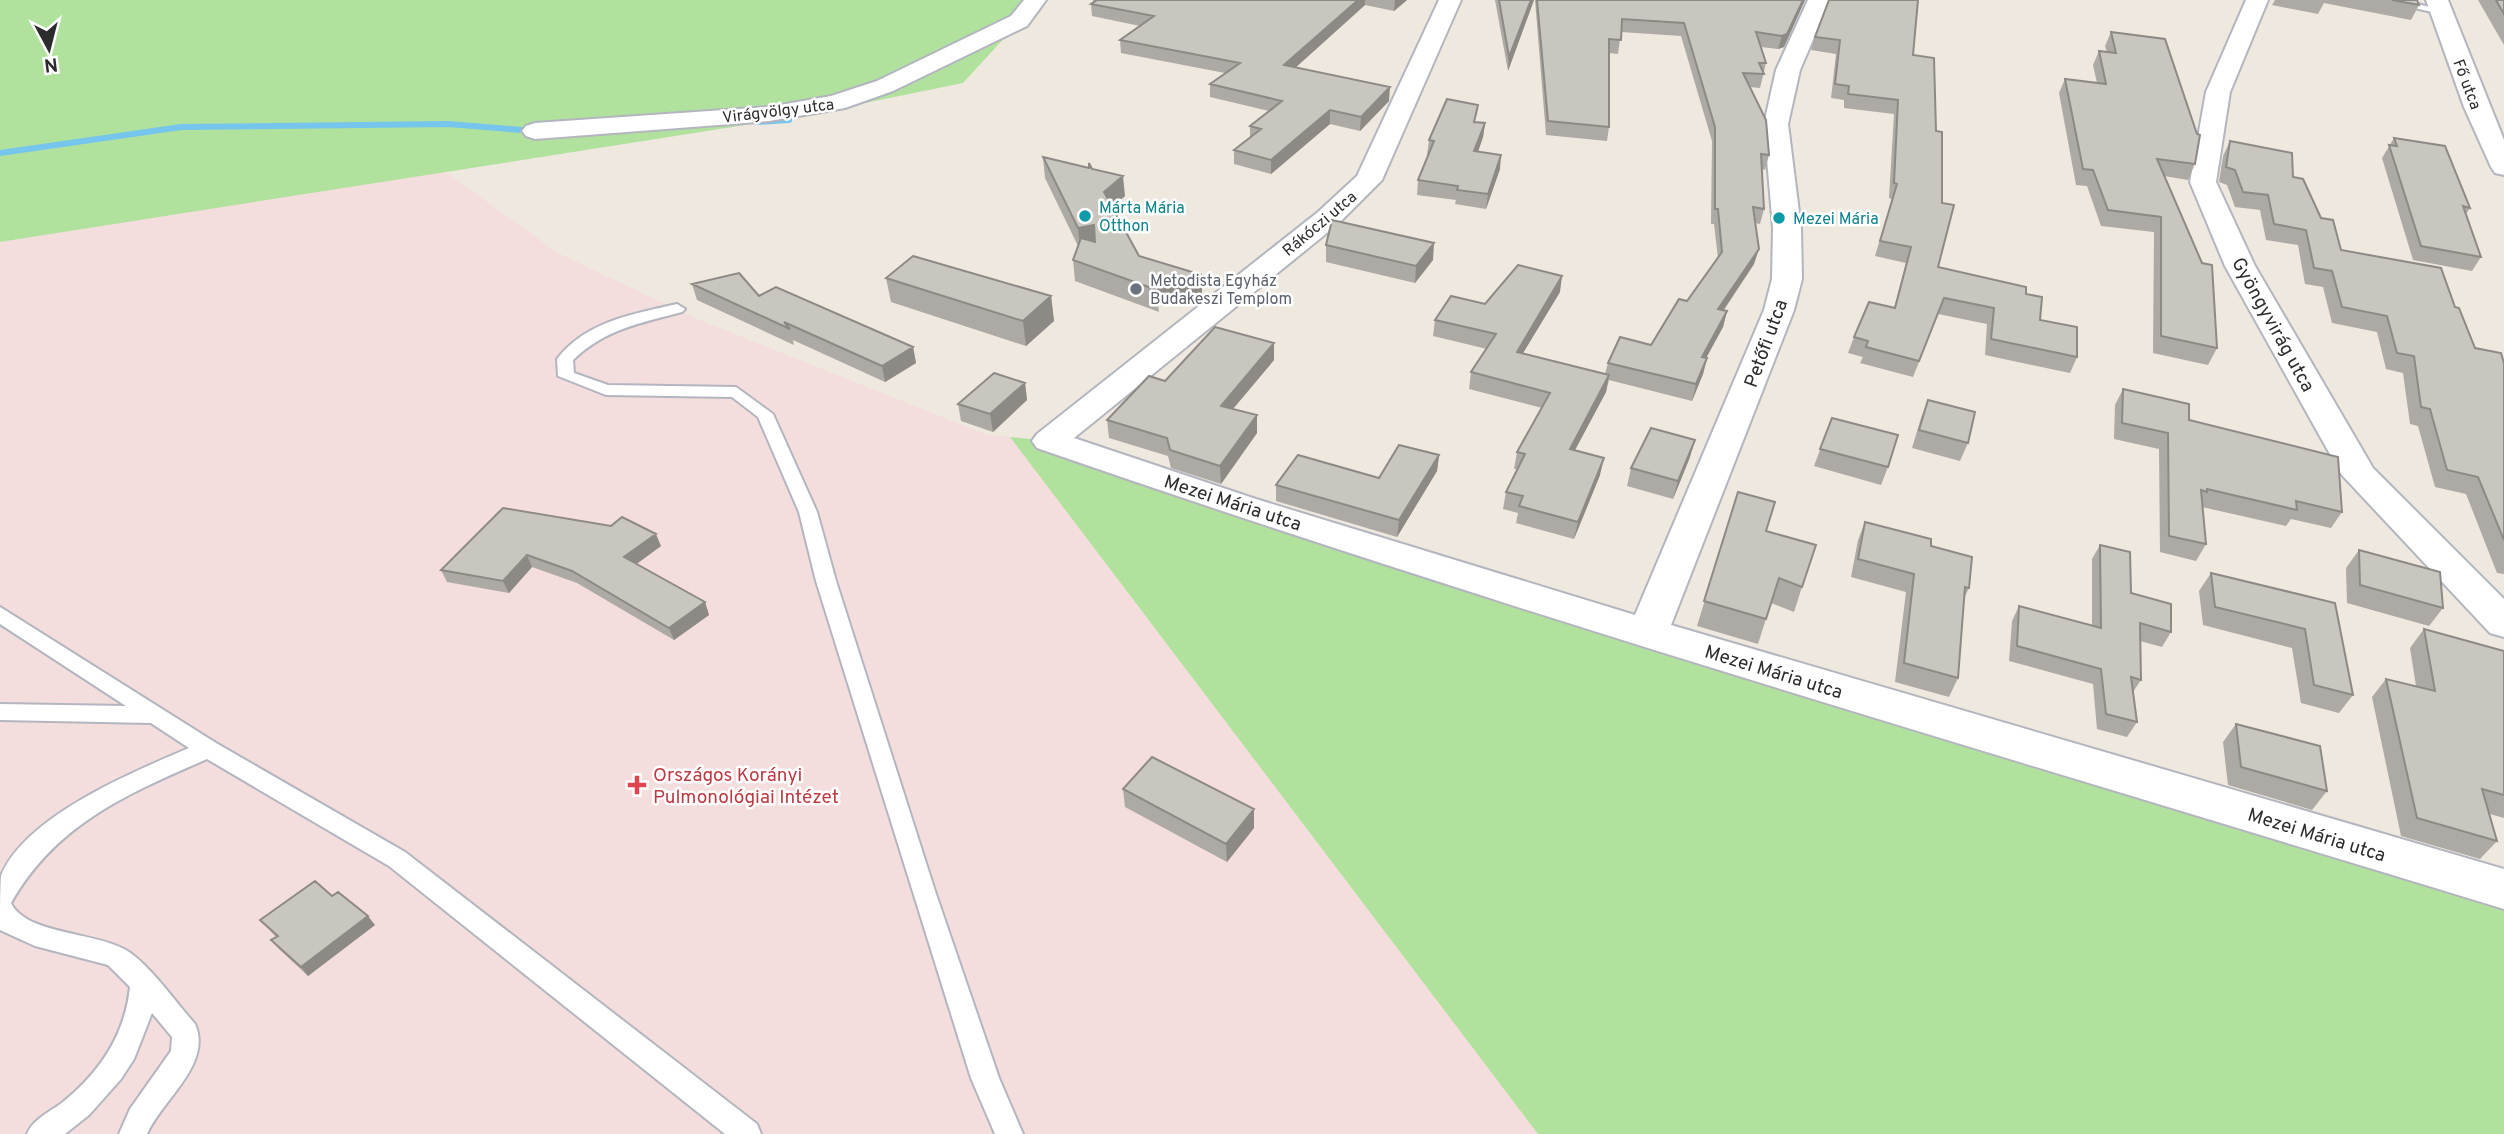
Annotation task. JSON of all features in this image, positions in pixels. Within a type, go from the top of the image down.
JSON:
[{"type":"street","name":"Virágvölgy utca","points":[[535,131],[769,114],[836,103],[885,86],[1010,26],[1028,13],[1035,0]]},
{"type":"street","name":"Rákóczi utca","points":[[1049,441],[1328,218],[1369,180],[1450,0]]},
{"type":"street","name":"Petőfi utca","points":[[1648,632],[1764,351],[1784,289],[1787,228],[1776,124],[1788,70],[1819,0]]},
{"type":"street","name":"Gyöngyvirág utca","points":[[2257,0],[2218,92],[2203,182],[2240,267],[2359,474],[2497,609]]},
{"type":"street","name":"Fő utca","points":[[2439,6],[2476,107],[2504,167]]},
{"type":"street","name":"Mezei Mária utca","points":[[1049,441],[1243,507],[1648,632],[2504,889]]},
{"type":"lane","points":[[2384,0],[2439,6]]},
{"type":"lane","points":[[677,309],[600,328],[565,359],[566,376],[606,390],[736,392],[765,414],[808,512],[826,581],[923,891],[985,1078],[1009,1134]]},
{"type":"lane","points":[[0,614],[208,749],[397,859],[747,1134]]},
{"type":"lane","points":[[0,712],[156,715]]},
{"type":"lane","points":[[133,1134],[140,1118],[184,1055],[186,1033],[143,982],[117,957],[75,943],[35,935],[8,922],[0,902],[12,874],[37,844],[80,811],[124,786],[208,749]]},
{"type":"lane","points":[[41,1134],[63,1120],[102,1083],[129,1043],[143,1008],[143,982]]},
{"type":"shaded area","name":"Országos Korányi Pulmonológiai Intézet","points":[[443,170],[558,253],[697,319],[987,435],[1010,437],[1538,1134],[0,1134],[0,242]]},
{"type":"green space","points":[[0,0],[1039,0],[963,83],[796,117],[0,242]]},
{"type":"green space","points":[[1010,437],[1049,441],[2504,889],[2504,1134],[1538,1134]]},
{"type":"building","points":[[1097,0],[1358,0],[1284,65],[1390,87],[1361,117],[1330,110],[1271,160],[1234,150],[1261,129],[1250,126],[1282,101],[1210,84],[1240,63],[1120,40],[1154,16],[1091,4]]},
{"type":"building","points":[[1499,0],[1531,0],[1509,57]]},
{"type":"building","points":[[1537,0],[1803,0],[1787,34],[1782,36],[1756,32],[1766,63],[1759,63],[1764,74],[1743,73],[1766,120],[1769,155],[1761,154],[1764,209],[1753,207],[1759,249],[1718,309],[1727,311],[1702,357],[1707,358],[1696,384],[1608,363],[1620,337],[1651,345],[1679,299],[1687,301],[1722,252],[1718,209],[1715,209],[1715,127],[1684,23],[1622,19],[1621,40],[1609,39],[1609,127],[1548,121]]},
{"type":"building","points":[[1829,0],[1918,0],[1913,55],[1934,58],[1936,131],[1942,132],[1942,203],[1954,205],[1938,267],[2026,287],[2026,294],[2042,297],[2040,320],[2077,327],[2077,357],[1991,339],[1994,308],[1944,298],[1919,361],[1866,347],[1868,341],[1854,337],[1869,302],[1895,308],[1911,247],[1880,241],[1897,184],[1894,183],[1898,100],[1848,94],[1849,86],[1835,84],[1840,40],[1815,37]]},
{"type":"building","points":[[2392,0],[2417,0],[2419,5]]},
{"type":"building","points":[[2496,0],[2504,0],[2504,14]]},
{"type":"building","points":[[2111,32],[2165,39],[2197,134],[2200,135],[2195,164],[2157,159],[2202,263],[2212,265],[2217,348],[2161,336],[2161,217],[2108,210],[2093,170],[2083,169],[2065,79],[2106,84],[2099,51],[2116,53]]},
{"type":"building","points":[[1447,99],[1478,105],[1474,122],[1485,123],[1474,151],[1501,155],[1488,194],[1457,190],[1458,186],[1418,180],[1434,141],[1429,140]]},
{"type":"building","points":[[2394,138],[2445,146],[2470,208],[2463,206],[2481,257],[2421,246],[2389,145],[2397,146]]},
{"type":"building","points":[[2230,141],[2292,153],[2293,177],[2303,179],[2321,218],[2333,220],[2341,250],[2441,268],[2455,307],[2459,308],[2475,348],[2501,353],[2504,363],[2504,540],[2478,477],[2447,470],[2430,409],[2421,407],[2414,356],[2397,353],[2387,316],[2342,307],[2332,271],[2314,268],[2306,230],[2274,224],[2268,195],[2243,192],[2235,170],[2226,167]]},
{"type":"building","points":[[1043,157],[1089,168],[1089,163],[1092,169],[1123,176],[1104,192],[1139,256],[1202,275],[1154,283],[1157,290],[1073,260],[1081,238],[1095,242],[1094,225],[1078,228]]},
{"type":"building","points":[[1332,220],[1434,243],[1416,266],[1326,245]]},
{"type":"building","points":[[913,256],[1051,296],[1023,321],[886,278]]},
{"type":"building","points":[[1518,265],[1562,276],[1517,352],[1609,375],[1570,449],[1604,458],[1578,522],[1519,506],[1523,496],[1506,492],[1525,454],[1517,452],[1550,393],[1471,372],[1496,334],[1435,320],[1451,296],[1485,304]]},
{"type":"building","points":[[739,273],[759,296],[776,287],[913,347],[882,366],[784,322],[790,329],[692,284]]},
{"type":"building","points":[[1215,327],[1274,343],[1221,406],[1257,415],[1220,466],[1170,450],[1167,438],[1107,420],[1149,376],[1165,381]]},
{"type":"building","points":[[994,373],[1025,383],[990,414],[958,404]]},
{"type":"building","points":[[2123,389],[2189,404],[2189,420],[2338,457],[2342,512],[2296,501],[2297,510],[2207,489],[2207,492],[2201,490],[2206,544],[2169,536],[2168,433],[2122,423]]},
{"type":"building","points":[[1928,400],[1975,412],[1968,443],[1919,430]]},
{"type":"building","points":[[1832,418],[1898,435],[1888,467],[1820,449]]},
{"type":"building","points":[[1651,428],[1695,440],[1678,481],[1631,468]]},
{"type":"building","points":[[1399,445],[1439,455],[1399,520],[1276,485],[1298,455],[1379,478]]},
{"type":"building","points":[[1738,492],[1775,502],[1766,531],[1816,545],[1802,587],[1779,578],[1766,619],[1704,601]]},
{"type":"building","points":[[503,508],[611,526],[622,517],[656,534],[624,557],[705,602],[669,628],[572,571],[527,555],[503,581],[441,570]]},
{"type":"building","points":[[1865,522],[1931,539],[1931,546],[1972,557],[1969,588],[1965,587],[1958,678],[1904,663],[1914,574],[1858,559]]},
{"type":"building","points":[[2100,545],[2130,552],[2131,593],[2171,604],[2171,632],[2140,623],[2141,680],[2131,677],[2137,722],[2106,714],[2101,669],[2017,646],[2019,606],[2101,628]]},
{"type":"building","points":[[2359,550],[2440,572],[2443,608],[2360,585]]},
{"type":"building","points":[[2211,573],[2335,603],[2353,695],[2314,685],[2305,629],[2215,607]]},
{"type":"building","points":[[2424,629],[2504,651],[2504,795],[2482,789],[2497,841],[2417,818],[2386,679],[2435,691]]},
{"type":"building","points":[[2236,724],[2320,746],[2327,791],[2241,767]]},
{"type":"building","points":[[1152,757],[1254,809],[1226,844],[1123,789]]},
{"type":"building","points":[[315,881],[332,896],[338,892],[368,916],[301,967],[271,940],[278,936],[260,920]]},
{"type":"waterway","points":[[756,122],[789,120]]},
{"type":"waterway","points":[[0,153],[181,127],[448,124],[534,131]]},
{"type":"place","name":"Márta Mária Otthon","points":[[1085,216]]},
{"type":"place","name":"Mezei Mária","points":[[1779,218]]},
{"type":"place","name":"Metodista Egyház Budakeszi Templom","points":[[1136,289]]},
{"type":"place","name":"Országos Korányi Pulmonológiai Intézet","points":[[637,785]]}]
